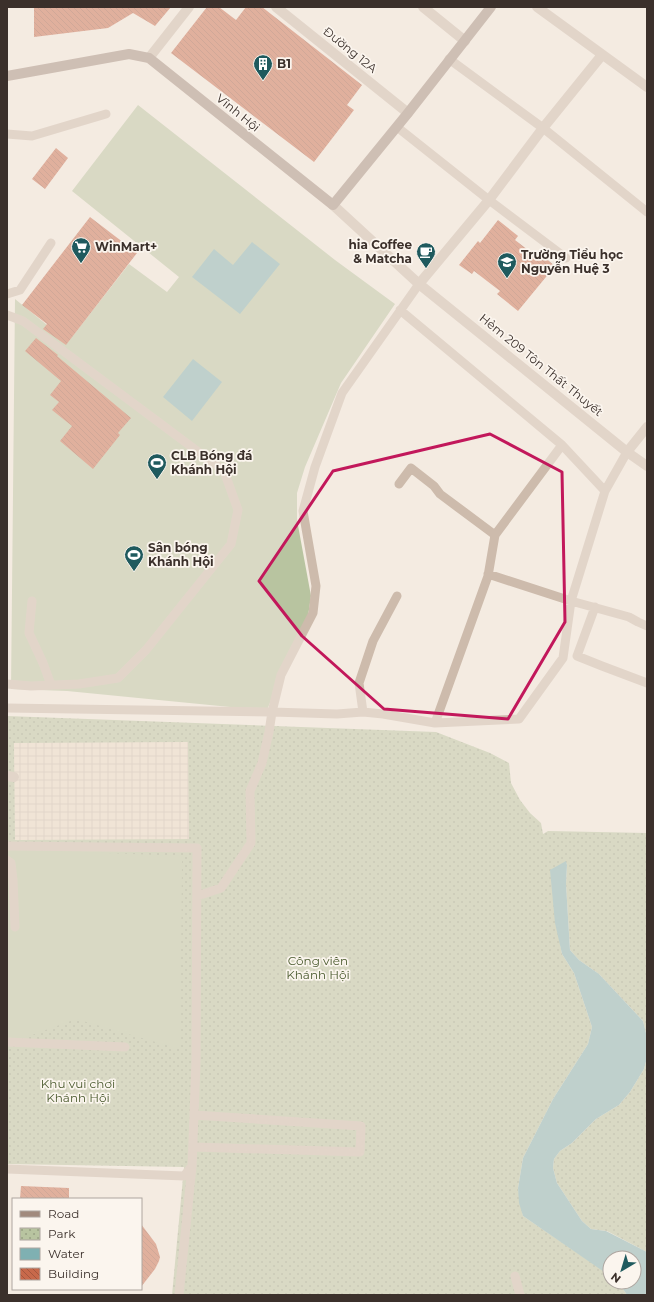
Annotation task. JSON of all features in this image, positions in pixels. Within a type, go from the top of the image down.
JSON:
[{"type":"street","points":[[149,58],[189,7]]},
{"type":"street","name":"Đường 12A","points":[[276,7],[408,113]]},
{"type":"street","points":[[423,7],[465,40]]},
{"type":"street","points":[[333,205],[397,127],[491,7]]},
{"type":"street","points":[[537,7],[549,12],[602,55],[647,87]]},
{"type":"street","name":"Vĩnh Hội","points":[[7,76],[129,54],[149,58],[333,205],[419,284]]},
{"type":"street","points":[[419,284],[488,200],[543,128],[602,55]]},
{"type":"street","name":"Hẻm 209 Tôn Thất Thuyết","points":[[419,284],[627,452],[647,466]]},
{"type":"street","points":[[627,452],[647,427]]},
{"type":"lane","points":[[450,59],[543,128],[647,212]]},
{"type":"lane","points":[[7,134],[32,136],[106,114]]},
{"type":"lane","points":[[397,127],[488,200],[566,258]]},
{"type":"lane","points":[[7,294],[20,290],[51,243]]},
{"type":"lane","points":[[197,896],[221,888],[251,843],[250,791],[262,763],[281,675],[312,613],[316,586],[303,510],[315,468],[342,393],[419,284]]},
{"type":"lane","points":[[400,310],[562,445],[605,491]]},
{"type":"lane","points":[[7,315],[23,321],[224,471],[238,510],[231,544],[146,650],[118,678],[79,684],[31,686],[7,684]]},
{"type":"lane","points":[[435,724],[488,575],[495,535],[562,445]]},
{"type":"lane","points":[[7,708],[337,714],[363,712],[383,714],[435,724],[519,719],[563,658],[571,600],[605,491],[627,452]]},
{"type":"lane","points":[[399,484],[411,468],[434,486],[440,494],[495,535]]},
{"type":"lane","points":[[488,575],[629,617],[647,626]]},
{"type":"lane","points":[[363,712],[358,683],[373,641],[396,596]]},
{"type":"lane","points":[[32,601],[29,633],[43,663],[51,685]]},
{"type":"lane","points":[[596,607],[577,656],[647,683]]},
{"type":"lane","points":[[7,846],[197,848],[196,1063],[193,1147],[179,1295]]},
{"type":"lane","points":[[7,860],[11,863],[15,926]]},
{"type":"lane","points":[[7,1042],[125,1047]]},
{"type":"lane","points":[[193,1147],[360,1152],[361,1126],[194,1115]]},
{"type":"lane","points":[[7,1170],[184,1176],[192,1166]]},
{"type":"lane","points":[[515,1276],[520,1295]]},
{"type":"highlighted area","points":[[490,434],[562,472],[565,622],[508,719],[384,709],[302,636],[259,581],[333,471]]},
{"type":"green space","name":"CLB Bóng đá Khánh Hội","points":[[138,105],[335,260],[395,304],[341,383],[305,467],[297,493],[297,520],[311,596],[307,623],[286,664],[267,710],[234,710],[230,707],[67,691],[11,689],[15,299],[68,342],[129,264],[167,292],[179,277],[72,191]]},
{"type":"green space","name":"Công viên Khánh Hội","points":[[7,716],[436,732],[490,753],[509,763],[511,783],[520,800],[530,813],[541,823],[543,834],[548,831],[647,833],[647,1037],[643,1021],[599,974],[579,960],[570,950],[566,862],[560,944],[562,954],[574,973],[592,1027],[588,1044],[553,1099],[523,1158],[518,1188],[523,1216],[602,1270],[602,1290],[624,1290],[627,1295],[172,1295],[184,1167],[7,1164]]},
{"type":"green space","points":[[7,849],[182,856],[180,1049],[76,1019],[7,1044]]},
{"type":"green space","points":[[647,1058],[647,1252],[607,1231],[591,1229],[582,1221],[557,1183],[553,1168],[554,1159],[560,1151],[572,1143],[596,1119],[619,1105],[630,1092],[644,1069]]},
{"type":"shaded area","points":[[188,742],[189,839],[15,840],[14,743]]},
{"type":"water","points":[[252,242],[280,264],[240,314],[192,277],[214,249],[233,265]]},
{"type":"water","points":[[193,359],[222,382],[192,421],[163,397]]},
{"type":"water","points":[[566,861],[570,950],[579,960],[599,974],[643,1021],[647,1037],[647,1058],[644,1069],[630,1092],[619,1105],[596,1119],[572,1143],[560,1151],[554,1159],[553,1168],[557,1183],[582,1221],[591,1229],[606,1231],[647,1252],[647,1295],[627,1295],[624,1290],[642,1290],[642,1250],[602,1250],[602,1270],[523,1216],[519,1203],[518,1188],[523,1158],[553,1099],[588,1044],[592,1027],[574,973],[562,954],[555,923],[550,870]]},
{"type":"building","points":[[34,7],[171,7],[155,26],[133,13],[108,28],[34,37]]},
{"type":"building","name":"B1","points":[[207,7],[219,7],[236,20],[246,7],[262,7],[362,85],[347,105],[354,110],[314,162],[171,53]]},
{"type":"building","points":[[56,148],[68,158],[45,189],[32,179]]},
{"type":"building","points":[[90,217],[137,253],[66,345],[43,329],[47,324],[22,305]]},
{"type":"building","points":[[498,220],[518,236],[515,240],[541,260],[544,257],[555,266],[518,311],[497,294],[500,291],[474,271],[472,274],[459,265],[478,241],[480,243]]},
{"type":"building","points":[[36,338],[131,418],[118,433],[120,435],[93,469],[60,441],[72,426],[52,410],[59,402],[50,395],[61,381],[25,351]]},
{"type":"building","points":[[21,1186],[69,1188],[69,1198],[20,1198]]},
{"type":"building","points":[[142,1225],[156,1244],[160,1257],[155,1269],[142,1286]]},
{"type":"place","name":"B1","points":[[263,81]]},
{"type":"place","name":"WinMart+","points":[[81,264]]},
{"type":"place","name":"hia Coffee & Matcha","points":[[426,269]]},
{"type":"place","name":"Trường Tiểu học Nguyễn Huệ 3","points":[[507,279]]},
{"type":"place","name":"CLB Bóng đá Khánh Hội","points":[[157,480]]},
{"type":"place","name":"Sân bóng Khánh Hội","points":[[134,572]]},
{"type":"park label","name":"Khu vui chơi Khánh Hội","points":[[78,1091]]}]
